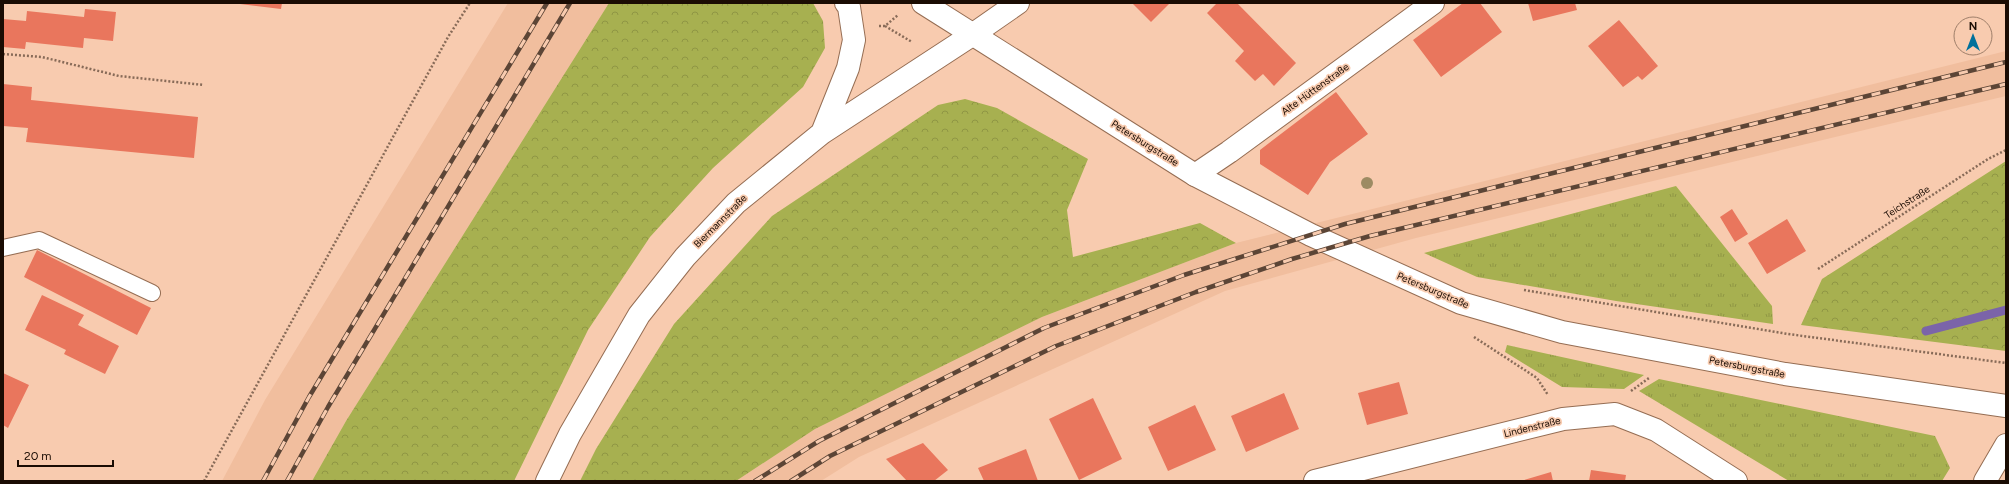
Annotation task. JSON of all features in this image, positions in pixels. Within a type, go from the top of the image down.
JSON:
[{"type":"street","points":[[822,133],[848,68],[854,40],[849,7],[846,3]]},
{"type":"street","name":"Petersburgstraße","points":[[923,3],[972,36],[1195,175],[1311,235],[1461,303],[1562,332],[1785,374],[2006,406]]},
{"type":"street","name":"Biermannstraße","points":[[547,481],[570,434],[640,315],[680,263],[736,203],[822,133],[972,36],[1018,3]]},
{"type":"street","name":"Alte Hüttenstraße","points":[[1195,175],[1434,3]]},
{"type":"street","name":"Lindenstraße","points":[[1315,481],[1563,419],[1615,414],[1656,430],[1736,481]]},
{"type":"street","points":[[1985,481],[2006,445]]},
{"type":"lane","points":[[3,248],[39,240],[152,293]]},
{"type":"path","points":[[204,481],[448,37],[470,3]]},
{"type":"path","points":[[853,27],[885,26],[901,12]]},
{"type":"path","points":[[3,54],[42,57],[119,76],[204,85]]},
{"type":"path","name":"Teichstraße","points":[[1818,269],[1988,159],[2006,150]]},
{"type":"path","points":[[1518,289],[1788,334],[2006,363]]},
{"type":"path","points":[[1461,303],[1467,332],[1537,378],[1563,419]]},
{"type":"path","points":[[1615,414],[1632,390],[1682,354]]},
{"type":"shaded area","points":[[508,3],[609,3],[346,421],[312,481],[222,481],[265,400]]},
{"type":"shaded area","points":[[2006,51],[2006,96],[1416,238],[1225,291],[859,457],[821,481],[736,481],[815,429],[1042,317],[1236,243],[1986,56],[1993,56],[1993,54]]},
{"type":"green space","points":[[609,3],[813,3],[823,21],[825,48],[803,87],[713,168],[650,237],[588,330],[514,481],[312,481],[346,421]]},
{"type":"green space","points":[[965,99],[997,108],[1088,159],[1067,210],[1073,257],[1200,223],[1236,243],[1042,317],[815,429],[736,481],[580,481],[596,449],[674,324],[772,216],[938,105]]},
{"type":"green space","points":[[2006,161],[2006,351],[1801,325],[1822,279]]},
{"type":"green space","points":[[1676,186],[1772,306],[1773,324],[1616,301],[1477,277],[1424,253]]},
{"type":"green space","points":[[1507,345],[1644,375],[1624,389],[1562,387],[1505,352]]},
{"type":"green space","points":[[1659,379],[1935,436],[1950,468],[1942,481],[1789,481],[1639,391]]},
{"type":"building","points":[[232,3],[282,3],[281,9]]},
{"type":"building","points":[[1132,3],[1170,3],[1151,22]]},
{"type":"building","points":[[1217,3],[1237,3],[1296,63],[1274,86],[1263,74],[1255,81],[1235,61],[1244,51],[1207,13]]},
{"type":"building","points":[[1463,3],[1480,3],[1502,32],[1441,77],[1413,40]]},
{"type":"building","points":[[1528,3],[1575,3],[1577,10],[1533,21]]},
{"type":"building","points":[[85,9],[116,12],[113,41],[84,38],[83,48],[26,42],[25,49],[3,47],[3,19],[26,21],[27,11],[84,17]]},
{"type":"building","points":[[1619,20],[1658,66],[1642,80],[1638,76],[1623,87],[1588,46]]},
{"type":"building","points":[[3,84],[32,87],[31,100],[198,117],[194,158],[26,142],[28,128],[3,126]]},
{"type":"building","points":[[1336,92],[1368,134],[1330,162],[1308,195],[1260,164],[1260,150]]},
{"type":"building","points":[[1732,209],[1748,234],[1735,242],[1720,217]]},
{"type":"building","points":[[1787,219],[1806,251],[1767,274],[1748,243]]},
{"type":"building","points":[[37,250],[151,308],[137,335],[24,277]]},
{"type":"building","points":[[42,295],[84,315],[78,325],[119,346],[105,374],[64,354],[66,350],[25,330]]},
{"type":"building","points":[[3,373],[29,385],[8,428],[3,425]]},
{"type":"building","points":[[1399,382],[1408,414],[1367,425],[1358,393]]},
{"type":"building","points":[[1284,393],[1299,429],[1246,452],[1231,416]]},
{"type":"building","points":[[1093,398],[1122,459],[1079,480],[1049,419]]},
{"type":"building","points":[[1195,405],[1216,450],[1168,471],[1148,427]]},
{"type":"building","points":[[923,443],[948,470],[934,481],[907,481],[886,459]]},
{"type":"building","points":[[1026,449],[1038,481],[984,481],[978,468]]},
{"type":"building","points":[[1591,470],[1626,475],[1625,481],[1589,481]]},
{"type":"building","points":[[1551,472],[1553,481],[1521,481]]},
{"type":"waterway","points":[[1926,331],[2006,310]]},
{"type":"railway","points":[[263,481],[309,397],[547,3]]},
{"type":"railway","points":[[287,481],[328,407],[570,3]]},
{"type":"railway","points":[[755,481],[819,441],[1044,328],[1184,275],[1345,224],[2006,62]]},
{"type":"railway","points":[[791,481],[830,456],[1056,346],[1196,292],[1292,259],[1370,236],[2006,84]]}]
